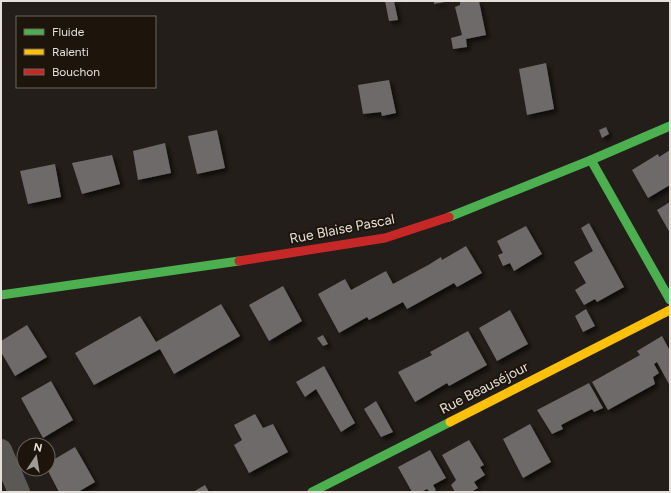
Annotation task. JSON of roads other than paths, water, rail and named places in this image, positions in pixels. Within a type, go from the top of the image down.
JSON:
[{"type":"street","name":"Rue Blaise Pascal","points":[[1,295],[274,256],[385,238],[441,220],[591,160],[670,126]]},
{"type":"street","points":[[591,160],[670,300]]},
{"type":"street","name":"Rue Beauséjour","points":[[312,492],[670,310]]},
{"type":"street","points":[[1,450],[19,492]]}]
